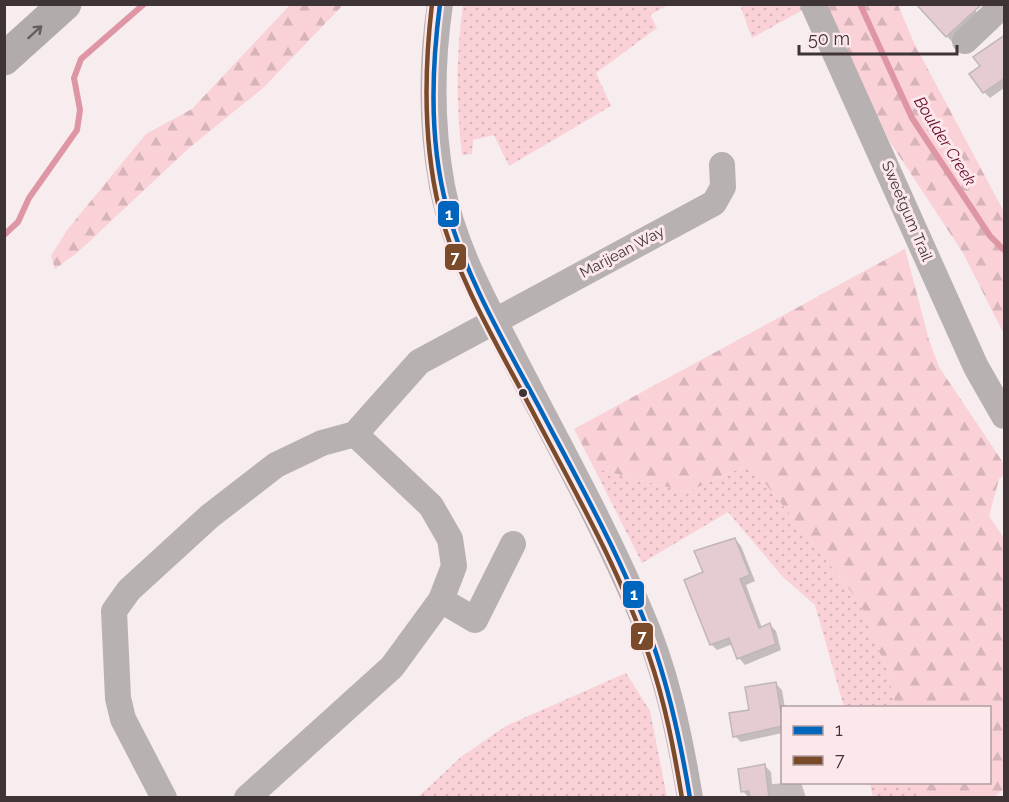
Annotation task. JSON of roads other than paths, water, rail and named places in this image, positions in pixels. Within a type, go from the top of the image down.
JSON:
[{"type":"main road","points":[[4,59],[65,4]]},
{"type":"street","points":[[440,4],[433,99],[442,186],[466,263],[640,611],[674,709],[690,798]]},
{"type":"street","name":"Sweetgum Trail","points":[[813,4],[976,367],[1005,416]]},
{"type":"street","points":[[965,41],[1004,4]]},
{"type":"street","name":"Marijean Way","points":[[356,434],[419,362],[714,203],[723,187],[722,165]]},
{"type":"street","points":[[164,798],[120,709],[114,611],[129,590],[210,516],[276,465],[322,443],[356,434],[431,506],[450,539],[454,566],[441,600],[392,667],[247,798]]},
{"type":"street","points":[[441,600],[475,620],[513,544]]},
{"type":"waterway","points":[[4,235],[18,222],[29,198],[77,130],[80,110],[74,78],[81,59],[144,4]]},
{"type":"waterway","name":"Boulder Creek","points":[[860,4],[912,118],[990,236],[1004,250]]}]
